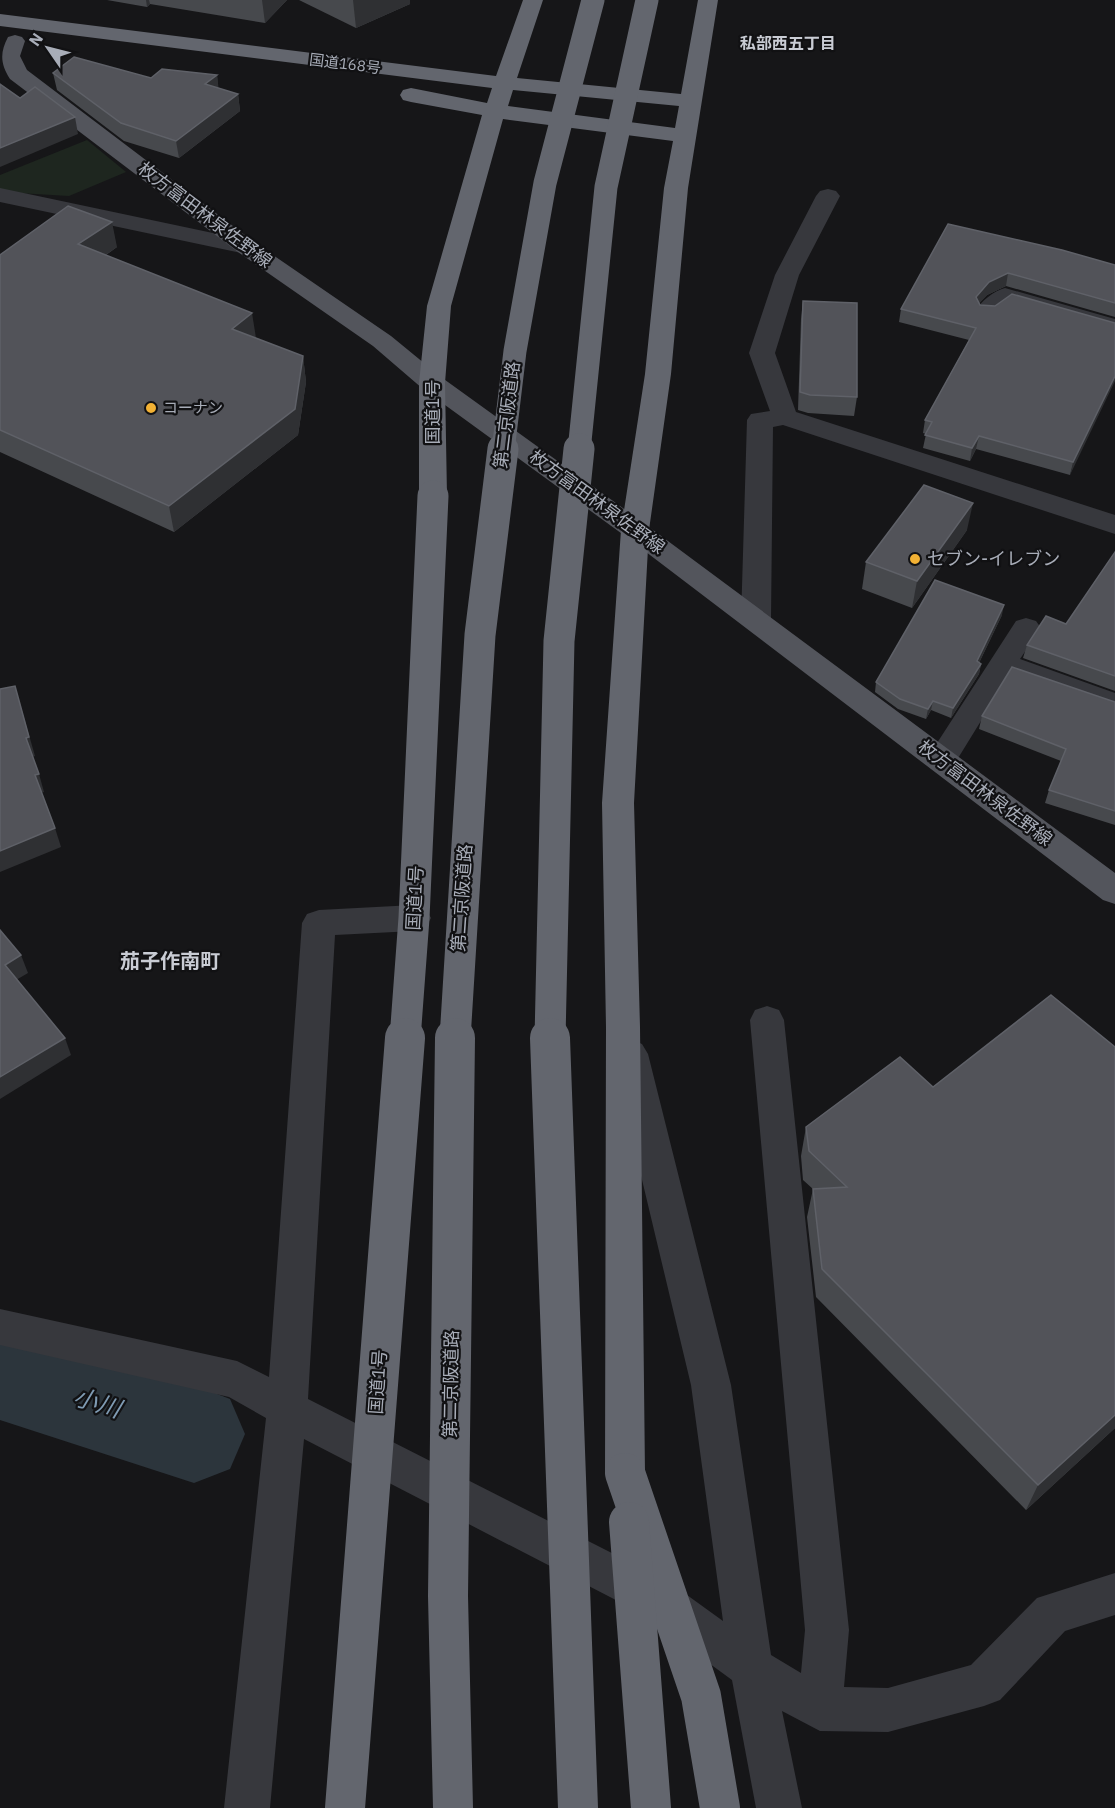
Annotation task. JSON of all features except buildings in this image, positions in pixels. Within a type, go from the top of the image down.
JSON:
[{"type":"highway","name":"国道1号","points":[[345,1808],[414,918],[434,496],[432,383],[440,306],[494,111],[533,0]]},
{"type":"highway","name":"第二京阪道路","points":[[453,1808],[448,1596],[455,1006],[480,635],[516,351],[541,205],[593,0]]},
{"type":"highway","points":[[578,1808],[549,1007],[559,641],[606,187],[636,41],[647,0]]},
{"type":"highway","points":[[651,1808],[625,1473],[623,1027],[618,803],[635,530],[658,374],[676,188],[708,0]]},
{"type":"highway","name":"国道168号","points":[[5,33],[691,101]]},
{"type":"highway","points":[[5,33],[179,64]]},
{"type":"highway","name":"国道168号","points":[[388,92],[447,100],[494,111],[685,136]]},
{"type":"highway","points":[[625,1473],[701,1696],[720,1808]]},
{"type":"main road","name":"枚方富田林泉佐野線","points":[[5,33],[9,56],[18,74],[246,247],[382,341],[432,383],[635,530],[1115,891]]},
{"type":"street","points":[[0,195],[246,247]]},
{"type":"street","points":[[785,417],[762,353],[787,275],[828,196]]},
{"type":"street","points":[[987,311],[1005,295],[1115,327]]},
{"type":"street","points":[[756,621],[760,420],[785,417],[1115,525]]},
{"type":"street","points":[[941,760],[1026,628]]},
{"type":"street","points":[[1001,664],[1115,704]]},
{"type":"street","points":[[247,1808],[287,1408],[319,923],[414,918]]},
{"type":"street","points":[[767,1020],[827,1630],[820,1709]]},
{"type":"street","points":[[623,1027],[711,1385],[751,1668],[779,1808]]},
{"type":"street","points":[[0,1328],[237,1380],[654,1597],[751,1668],[820,1709],[888,1710],[984,1684],[1052,1613],[1115,1594]]},
{"type":"shaded area","points":[[87,140],[126,172],[69,196],[18,193],[0,189],[0,175]]},
{"type":"waterway","name":"小川","points":[[0,1373],[194,1434]]},
{"type":"place","name":"コーナン","points":[[151,408]]},
{"type":"place","name":"セブン-イレブン","points":[[915,559]]},
{"type":"district","name":"私部西五丁目","points":[[788,43]]},
{"type":"district","name":"茄子作南町","points":[[170,961]]}]
